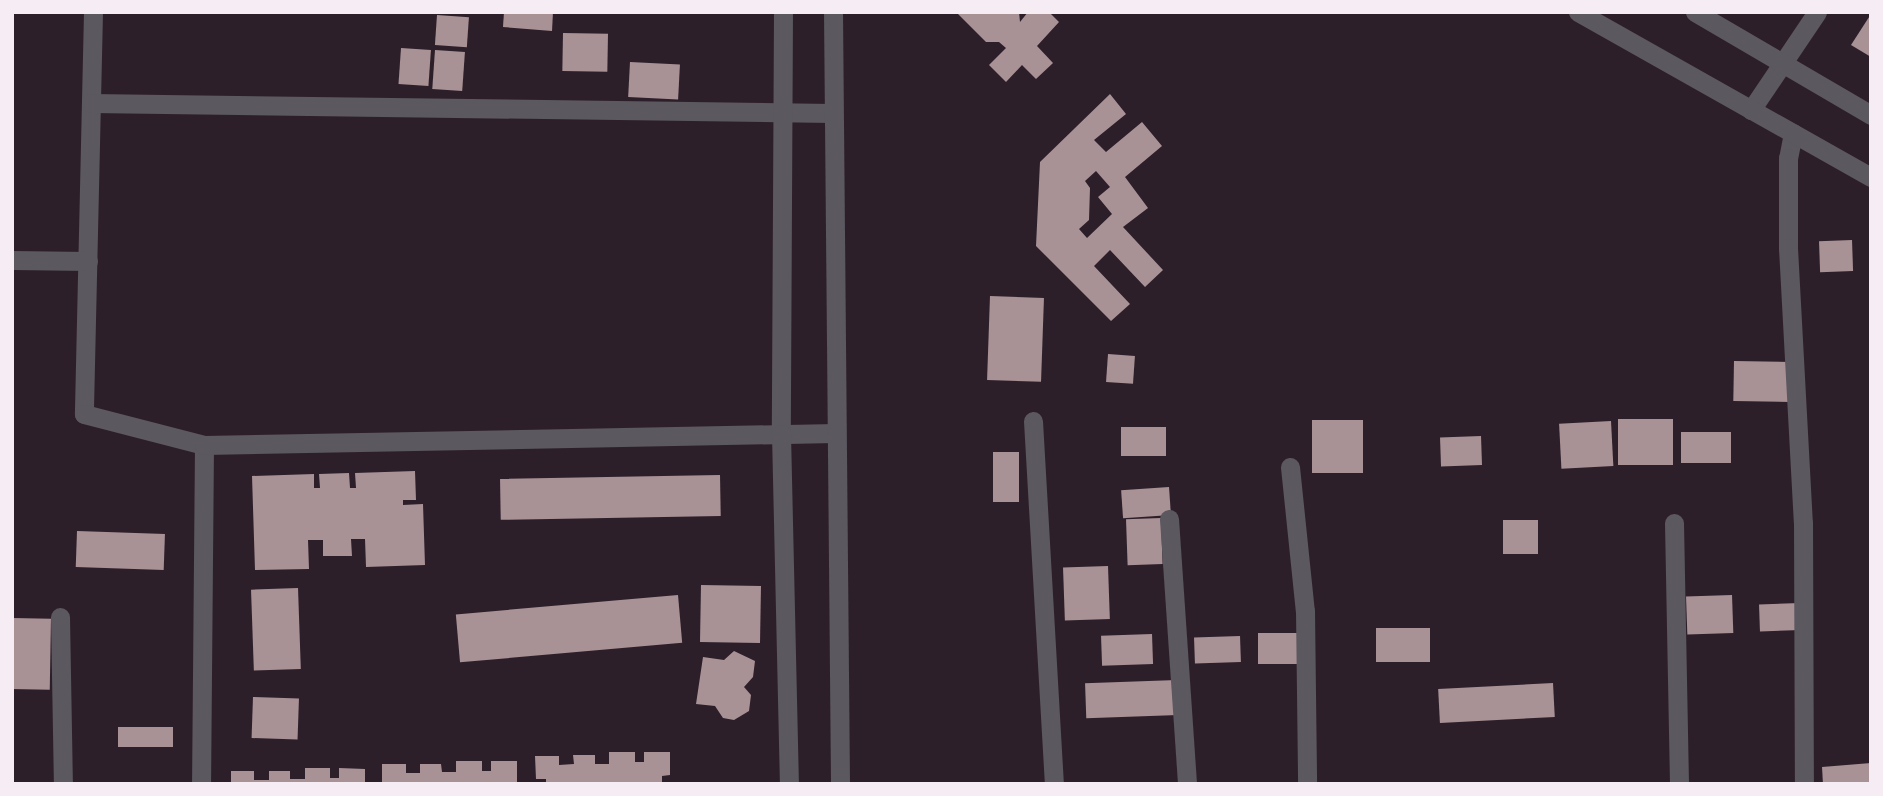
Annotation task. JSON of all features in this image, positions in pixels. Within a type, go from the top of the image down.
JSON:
[{"type":"street","points":[[93,12],[84,414],[204,445],[835,433]]},
{"type":"street","points":[[783,12],[781,434],[789,784]]},
{"type":"street","points":[[833,12],[840,784]]},
{"type":"street","points":[[1578,12],[1871,177]]},
{"type":"street","points":[[1695,12],[1871,115]]},
{"type":"street","points":[[1751,110],[1817,12]]},
{"type":"street","points":[[91,103],[832,113]]},
{"type":"street","points":[[1793,133],[1788,158],[1788,248],[1803,523],[1804,784]]},
{"type":"street","points":[[12,260],[88,261]]},
{"type":"street","points":[[1033,421],[1054,784]]},
{"type":"street","points":[[201,784],[204,445]]},
{"type":"street","points":[[1290,467],[1305,611],[1307,784]]},
{"type":"street","points":[[1169,519],[1187,784]]},
{"type":"street","points":[[1674,523],[1679,784]]},
{"type":"street","points":[[60,617],[63,784]]},
{"type":"building","points":[[504,12],[553,12],[552,31],[503,27]]},
{"type":"building","points":[[956,12],[1019,12],[1020,22],[1028,12],[1049,12],[1059,22],[1037,46],[1053,63],[1036,79],[1022,65],[1006,82],[989,65],[1006,48],[999,42],[986,42]]},
{"type":"building","points":[[1871,14],[1871,57],[1851,45]]},
{"type":"building","points":[[437,15],[469,17],[467,47],[435,45]]},
{"type":"building","points":[[563,33],[608,34],[607,72],[562,71]]},
{"type":"building","points":[[401,48],[431,50],[428,86],[398,84]]},
{"type":"building","points":[[435,50],[465,52],[462,91],[432,89]]},
{"type":"building","points":[[630,62],[680,65],[678,100],[628,97]]},
{"type":"building","points":[[1110,94],[1126,114],[1094,140],[1106,152],[1142,122],[1162,146],[1125,177],[1148,208],[1123,227],[1163,270],[1145,287],[1110,250],[1094,266],[1130,304],[1111,321],[1036,246],[1040,162]],"holes":[[[1096,171],[1110,187],[1098,197],[1112,214],[1087,238],[1079,229],[1089,220],[1090,188],[1085,181]]]},
{"type":"building","points":[[1852,240],[1853,271],[1820,272],[1819,241]]},
{"type":"building","points":[[990,296],[1044,298],[1041,382],[987,380]]},
{"type":"building","points":[[1108,354],[1135,356],[1133,384],[1106,382]]},
{"type":"building","points":[[1734,361],[1791,362],[1790,402],[1733,401]]},
{"type":"building","points":[[1618,419],[1673,419],[1673,465],[1618,465]]},
{"type":"building","points":[[1312,420],[1363,420],[1363,473],[1312,473]]},
{"type":"building","points":[[1611,421],[1613,466],[1561,469],[1559,424]]},
{"type":"building","points":[[1121,427],[1166,427],[1166,456],[1121,456]]},
{"type":"building","points":[[1681,432],[1731,432],[1731,463],[1681,463]]},
{"type":"building","points":[[1481,436],[1482,465],[1441,466],[1440,437]]},
{"type":"building","points":[[993,452],[1019,452],[1019,502],[993,502]]},
{"type":"building","points":[[415,471],[416,500],[403,500],[403,505],[423,504],[425,565],[366,567],[365,539],[351,539],[352,556],[323,556],[323,540],[308,540],[309,569],[255,570],[252,476],[314,474],[314,488],[320,488],[319,474],[349,473],[350,488],[356,488],[355,473]]},
{"type":"building","points":[[720,475],[721,516],[501,520],[500,479]]},
{"type":"building","points":[[1169,487],[1171,515],[1123,518],[1121,490]]},
{"type":"building","points":[[1161,518],[1163,564],[1128,565],[1126,519]]},
{"type":"building","points":[[1503,520],[1538,520],[1538,554],[1503,554]]},
{"type":"building","points":[[77,531],[165,534],[164,570],[76,567]]},
{"type":"building","points":[[1108,566],[1110,619],[1065,621],[1063,568]]},
{"type":"building","points":[[701,585],[761,586],[760,643],[700,642]]},
{"type":"building","points":[[298,588],[301,669],[254,671],[251,590]]},
{"type":"building","points":[[678,595],[682,643],[460,662],[456,614]]},
{"type":"building","points":[[1732,595],[1733,633],[1687,635],[1686,597]]},
{"type":"building","points":[[1800,603],[1801,630],[1760,631],[1759,604]]},
{"type":"building","points":[[12,618],[51,619],[50,690],[12,689]]},
{"type":"building","points":[[1376,628],[1430,628],[1430,662],[1376,662]]},
{"type":"building","points":[[1258,633],[1303,633],[1303,664],[1258,664]]},
{"type":"building","points":[[1152,634],[1153,664],[1102,666],[1101,636]]},
{"type":"building","points":[[1240,636],[1241,662],[1195,664],[1194,638]]},
{"type":"building","points":[[734,651],[755,661],[753,677],[744,687],[751,695],[749,711],[734,720],[723,718],[715,706],[696,704],[703,657],[724,660]]},
{"type":"building","points":[[1177,680],[1178,715],[1086,718],[1085,683]]},
{"type":"building","points":[[1553,683],[1555,717],[1440,723],[1438,689]]},
{"type":"building","points":[[253,697],[299,699],[298,740],[252,738]]},
{"type":"building","points":[[118,727],[173,727],[173,747],[118,747]]},
{"type":"building","points":[[609,752],[635,752],[635,762],[644,762],[644,752],[670,752],[670,775],[662,776],[662,784],[546,784],[546,779],[536,779],[535,756],[559,756],[559,765],[574,764],[573,755],[595,755],[595,764],[609,764]]},
{"type":"building","points":[[456,761],[482,761],[482,771],[491,771],[491,761],[517,761],[517,784],[382,784],[382,764],[406,764],[406,773],[420,773],[420,764],[441,764],[442,772],[456,772]]},
{"type":"building","points":[[1871,763],[1871,784],[1823,784],[1822,767]]},
{"type":"building","points":[[305,768],[330,768],[330,778],[339,778],[339,768],[365,769],[365,784],[231,784],[231,771],[254,771],[254,780],[269,780],[269,771],[290,771],[290,779],[305,779]]}]
